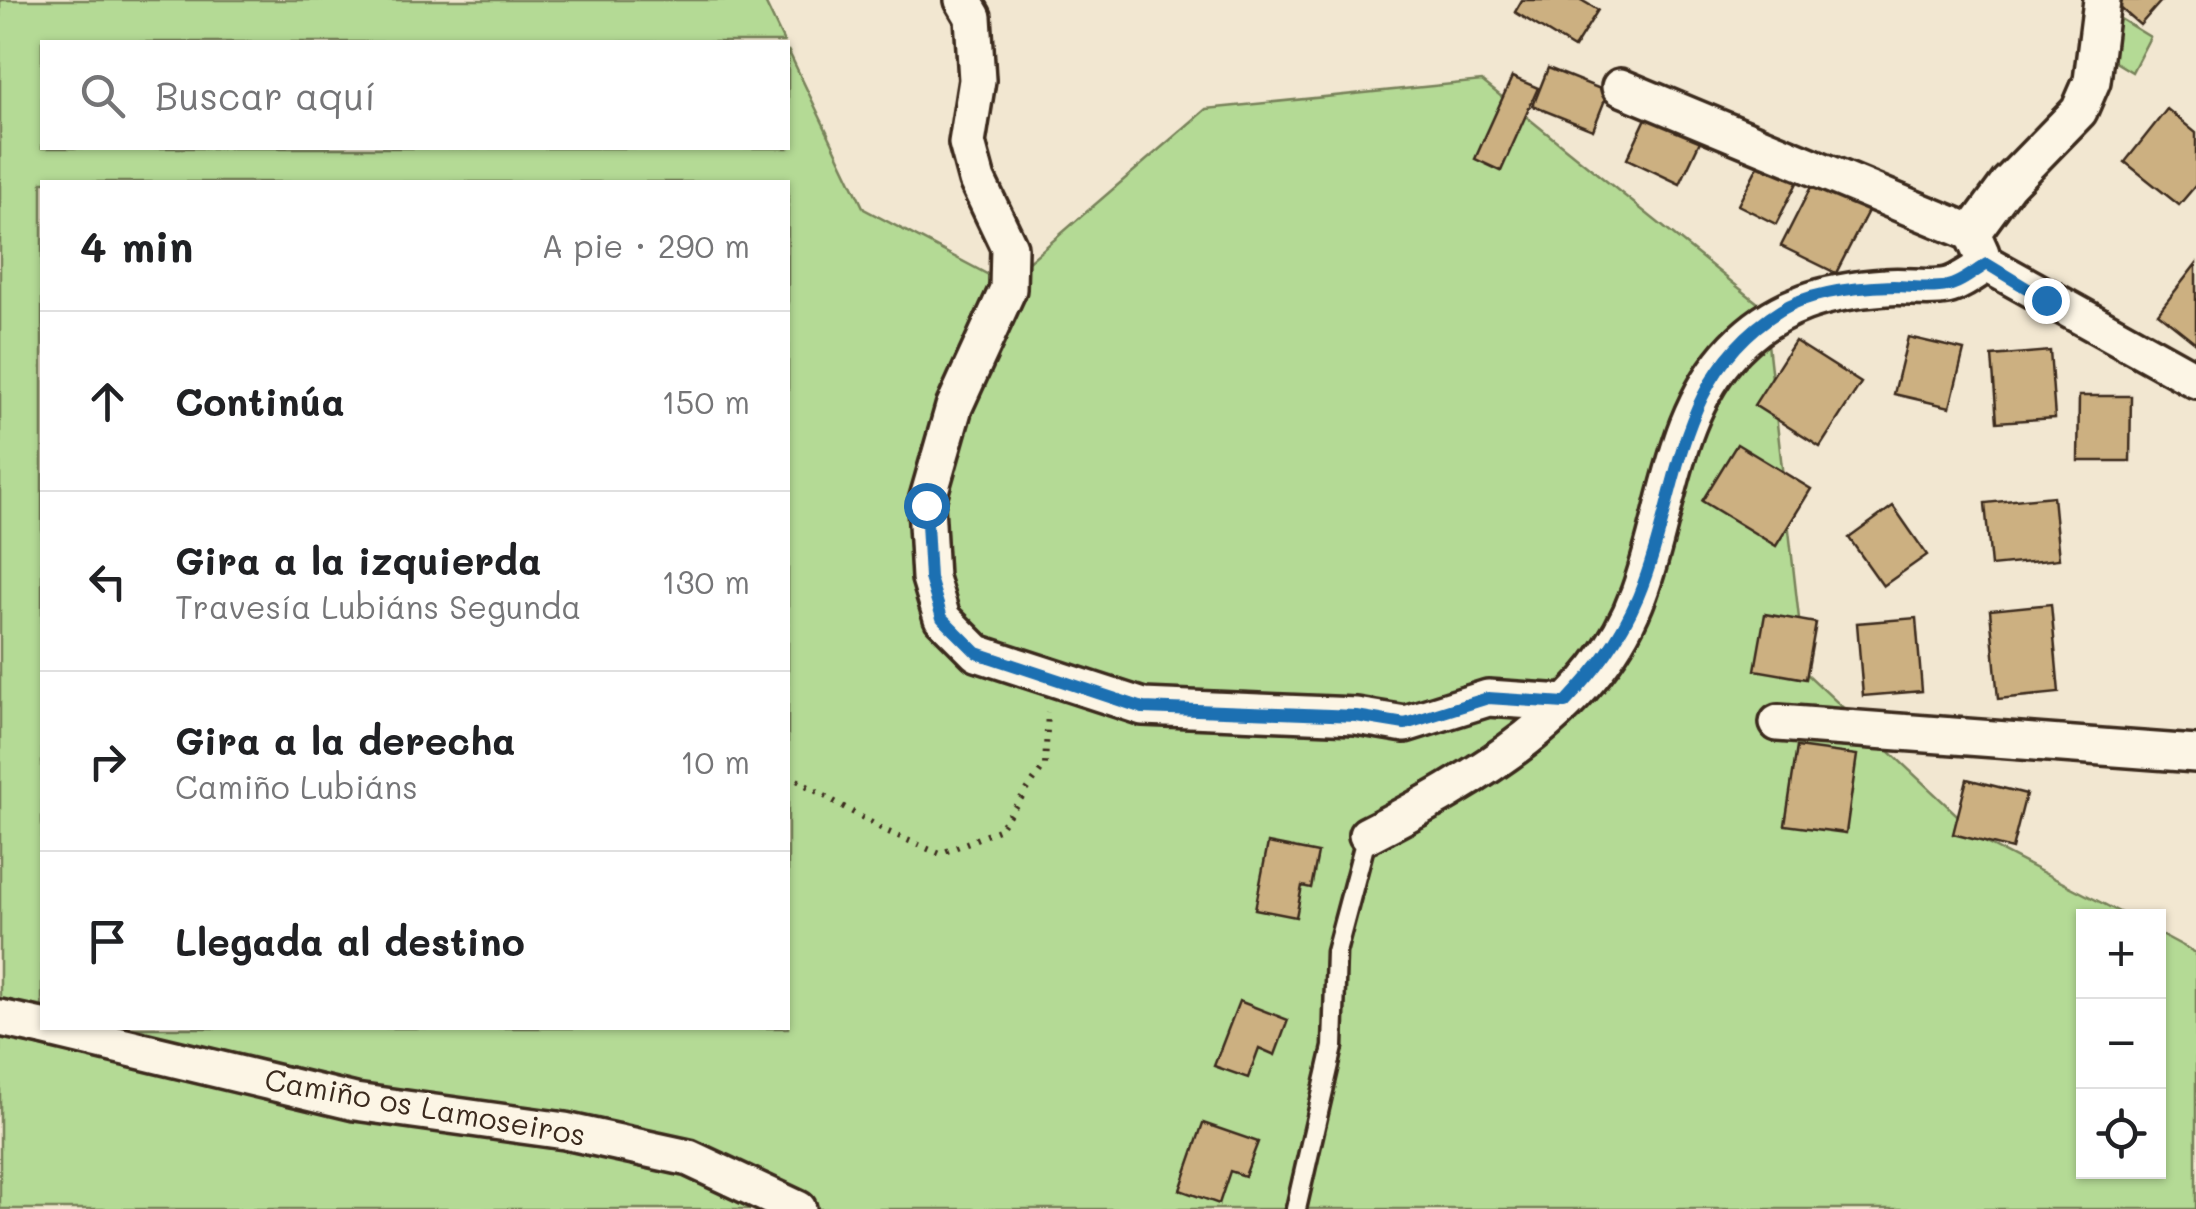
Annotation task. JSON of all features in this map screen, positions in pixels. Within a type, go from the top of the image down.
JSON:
[{"type":"street","points":[[963,0],[973,17],[978,80],[968,143],[978,180],[1009,247],[1008,289],[954,407],[926,505],[930,578],[942,618],[977,653],[1143,708],[1356,716],[1405,724],[1488,698],[1565,703]]},
{"type":"street","points":[[1367,834],[1424,805],[1506,754],[1565,703],[1609,654],[1639,594],[1675,460],[1704,392],[1735,348],[1783,308],[1808,300],[1886,286],[1949,286],[1979,248],[2008,184],[2079,110],[2092,81],[2102,0]]},
{"type":"street","points":[[1620,87],[1979,248],[2196,380]]},
{"type":"street","points":[[1778,723],[2196,754]]},
{"type":"street","name":"Camiño os Lamoseiros","points":[[0,1018],[40,1026]]},
{"type":"street","name":"Camiño os Lamoseiros","points":[[56,1030],[355,1102],[564,1132],[689,1158],[798,1209]]},
{"type":"lane","points":[[1296,1209],[1333,1047],[1336,952],[1367,834]]},
{"type":"path","points":[[790,776],[884,830],[940,854],[998,830],[1045,765],[1050,678]]},
{"type":"green space","points":[[0,0],[764,0],[783,40],[40,40],[40,150],[790,150],[790,54],[864,209],[1004,283],[1206,109],[1482,81],[1764,308],[1805,672],[1988,844],[2113,909],[2076,909],[2076,1179],[2166,1179],[2166,937],[2196,953],[2196,1209],[0,1209]]},
{"type":"green space","points":[[2104,9],[2150,37],[2132,72],[2099,52]]},
{"type":"building","points":[[1522,0],[1581,0],[1598,10],[1574,48],[1515,12]]},
{"type":"building","points":[[2111,0],[2162,0],[2140,25]]},
{"type":"building","points":[[1548,68],[1608,92],[1593,130],[1533,106]]},
{"type":"building","points":[[1512,77],[1538,88],[1501,171],[1475,159]]},
{"type":"building","points":[[2167,109],[2196,133],[2196,185],[2179,205],[2125,162]]},
{"type":"building","points":[[1649,112],[1702,137],[1680,184],[1627,159]]},
{"type":"building","points":[[1763,156],[1801,175],[1776,224],[1738,205]]},
{"type":"building","points":[[1815,179],[1870,207],[1836,273],[1781,246]]},
{"type":"building","points":[[2196,264],[2196,343],[2158,313]]},
{"type":"building","points":[[1908,337],[1964,350],[1950,407],[1894,394]]},
{"type":"building","points":[[1795,341],[1861,383],[1820,447],[1754,405]]},
{"type":"building","points":[[2050,351],[2055,418],[1997,422],[1992,356]]},
{"type":"building","points":[[2079,396],[2131,396],[2130,461],[2078,461]]},
{"type":"building","points":[[1737,444],[1811,489],[1776,546],[1702,501]]},
{"type":"building","points":[[2053,496],[2059,559],[1991,566],[1985,503]]},
{"type":"building","points":[[1893,506],[1927,555],[1883,586],[1849,538]]},
{"type":"building","points":[[2051,604],[2059,693],[1998,699],[1990,610]]},
{"type":"building","points":[[1765,614],[1816,623],[1806,679],[1755,670]]},
{"type":"building","points":[[1916,618],[1922,691],[1863,696],[1857,623]]},
{"type":"building","points":[[1797,747],[1857,755],[1846,833],[1785,825]]},
{"type":"building","points":[[1967,779],[2026,794],[2012,849],[1953,834]]},
{"type":"building","points":[[1268,843],[1318,853],[1311,888],[1302,886],[1296,917],[1255,909]]},
{"type":"building","points":[[1239,1001],[1288,1020],[1275,1055],[1259,1048],[1248,1078],[1214,1066]]},
{"type":"building","points":[[1203,1123],[1258,1142],[1245,1176],[1230,1171],[1219,1204],[1180,1190]]},
{"type":"route","points":[[926,505],[930,578],[942,618],[977,653],[1143,708],[1356,716],[1405,724],[1488,698],[1565,703],[1609,654],[1639,594],[1675,460],[1704,392],[1735,348],[1783,308],[1820,296],[1886,286],[1949,286],[1987,264],[2046,300]]}]
